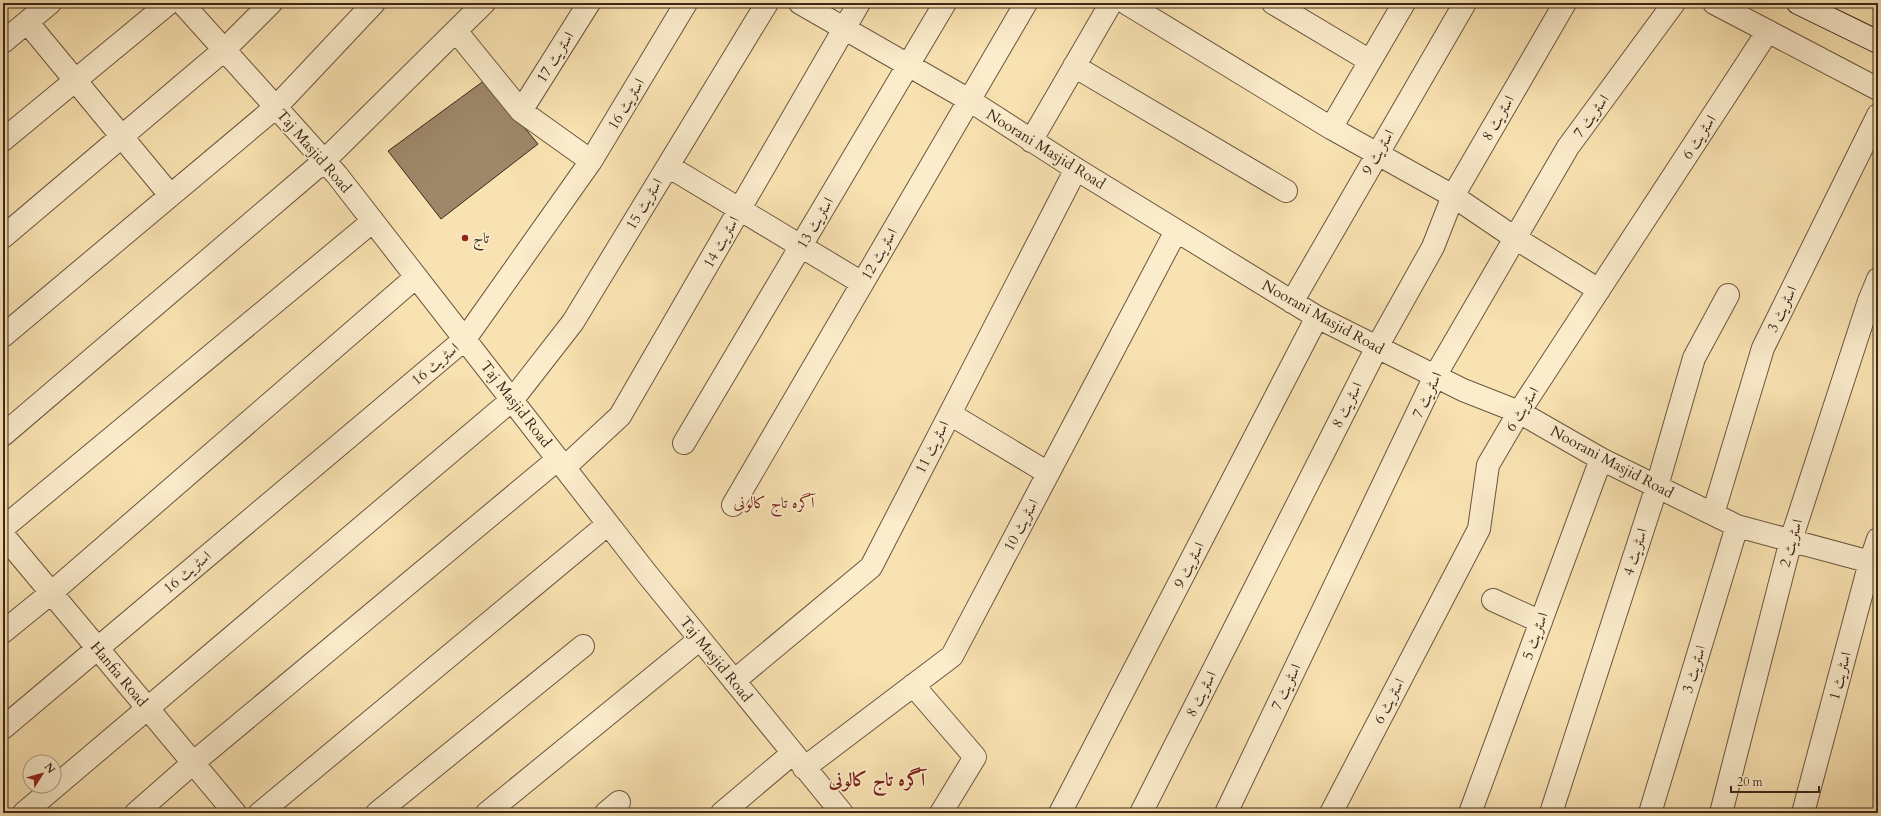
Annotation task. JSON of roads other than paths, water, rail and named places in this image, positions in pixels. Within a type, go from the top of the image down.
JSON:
[{"type":"street","points":[[3,42],[50,3]]},
{"type":"street","points":[[3,140],[169,3]]},
{"type":"street","name":"Taj Masjid Road","points":[[182,3],[324,160],[512,399],[608,524],[842,813]]},
{"type":"street","points":[[3,237],[224,50],[271,3]]},
{"type":"street","points":[[3,336],[276,106],[374,3]]},
{"type":"street","points":[[3,435],[324,160],[484,3]]},
{"type":"street","name":"اسٹریٹ 17","points":[[522,111],[589,3]]},
{"type":"street","name":"اسٹریٹ 16","points":[[3,728],[465,339],[591,161],[686,3]]},
{"type":"street","name":"اسٹریٹ 15","points":[[24,813],[512,399],[573,322],[767,3]]},
{"type":"street","name":"Noorani Masjid Road","points":[[800,3],[969,100],[1076,169],[1317,317],[1463,390],[1519,412],[1601,459],[1737,526],[1874,563]]},
{"type":"street","name":"اسٹریٹ 14","points":[[136,813],[193,763],[620,416],[859,3]]},
{"type":"street","name":"اسٹریٹ 13","points":[[684,443],[945,3]]},
{"type":"street","name":"اسٹریٹ 12","points":[[733,505],[1026,3]]},
{"type":"street","points":[[1032,140],[1111,3]]},
{"type":"street","points":[[1126,3],[1331,128],[1452,196],[1515,238],[1599,290]]},
{"type":"street","points":[[1273,3],[1370,61]]},
{"type":"street","points":[[1331,128],[1404,3]]},
{"type":"street","name":"اسٹریٹ 9","points":[[1292,302],[1465,3]]},
{"type":"street","name":"اسٹریٹ 8","points":[[1141,813],[1377,347],[1433,247],[1452,196],[1565,3]]},
{"type":"street","name":"اسٹریٹ 7","points":[[1226,813],[1435,376],[1568,147],[1674,3]]},
{"type":"street","points":[[1714,3],[1878,89]]},
{"type":"street","points":[[1798,3],[1878,42]]},
{"type":"street","points":[[27,22],[170,195]]},
{"type":"street","points":[[456,31],[522,111],[591,161]]},
{"type":"street","name":"اسٹریٹ 6","points":[[1331,813],[1479,529],[1488,465],[1519,412],[1768,31]]},
{"type":"street","points":[[1074,66],[1286,191]]},
{"type":"street","name":"اسٹریٹ 3","points":[[1713,514],[1763,348],[1878,115]]},
{"type":"street","points":[[668,166],[862,283]]},
{"type":"street","name":"اسٹریٹ 11","points":[[734,681],[871,567],[1076,169]]},
{"type":"street","points":[[3,528],[373,221]]},
{"type":"street","name":"اسٹریٹ 10","points":[[722,813],[799,760],[914,685],[952,656],[1176,231]]},
{"type":"street","points":[[3,632],[51,593],[416,277]]},
{"type":"street","name":"اسٹریٹ 2","points":[[1721,813],[1791,540],[1869,301],[1878,279]]},
{"type":"street","name":"اسٹریٹ 4","points":[[1551,813],[1657,486],[1694,358],[1728,294]]},
{"type":"street","name":"اسٹریٹ 9","points":[[1060,813],[1317,317]]},
{"type":"street","points":[[950,414],[1048,473]]},
{"type":"street","name":"اسٹریٹ 5","points":[[1470,813],[1601,459]]},
{"type":"street","points":[[260,813],[608,524]]},
{"type":"street","name":"اسٹریٹ 3","points":[[1650,813],[1737,526]]},
{"type":"street","name":"Hanfia Road","points":[[3,535],[235,813]]},
{"type":"street","name":"اسٹریٹ 1","points":[[1803,813],[1874,563],[1878,539]]},
{"type":"street","points":[[1493,600],[1541,622]]},
{"type":"street","points":[[487,813],[700,639]]},
{"type":"street","points":[[377,813],[583,646]]},
{"type":"street","points":[[914,685],[975,757],[941,813]]},
{"type":"place","name":"تاج","points":[[465,238]]},
{"type":"district","name":"آگرہ تاج کالونی","points":[[774,502]]},
{"type":"district","name":"آگرہ تاج کالونی","points":[[877,779]]}]
